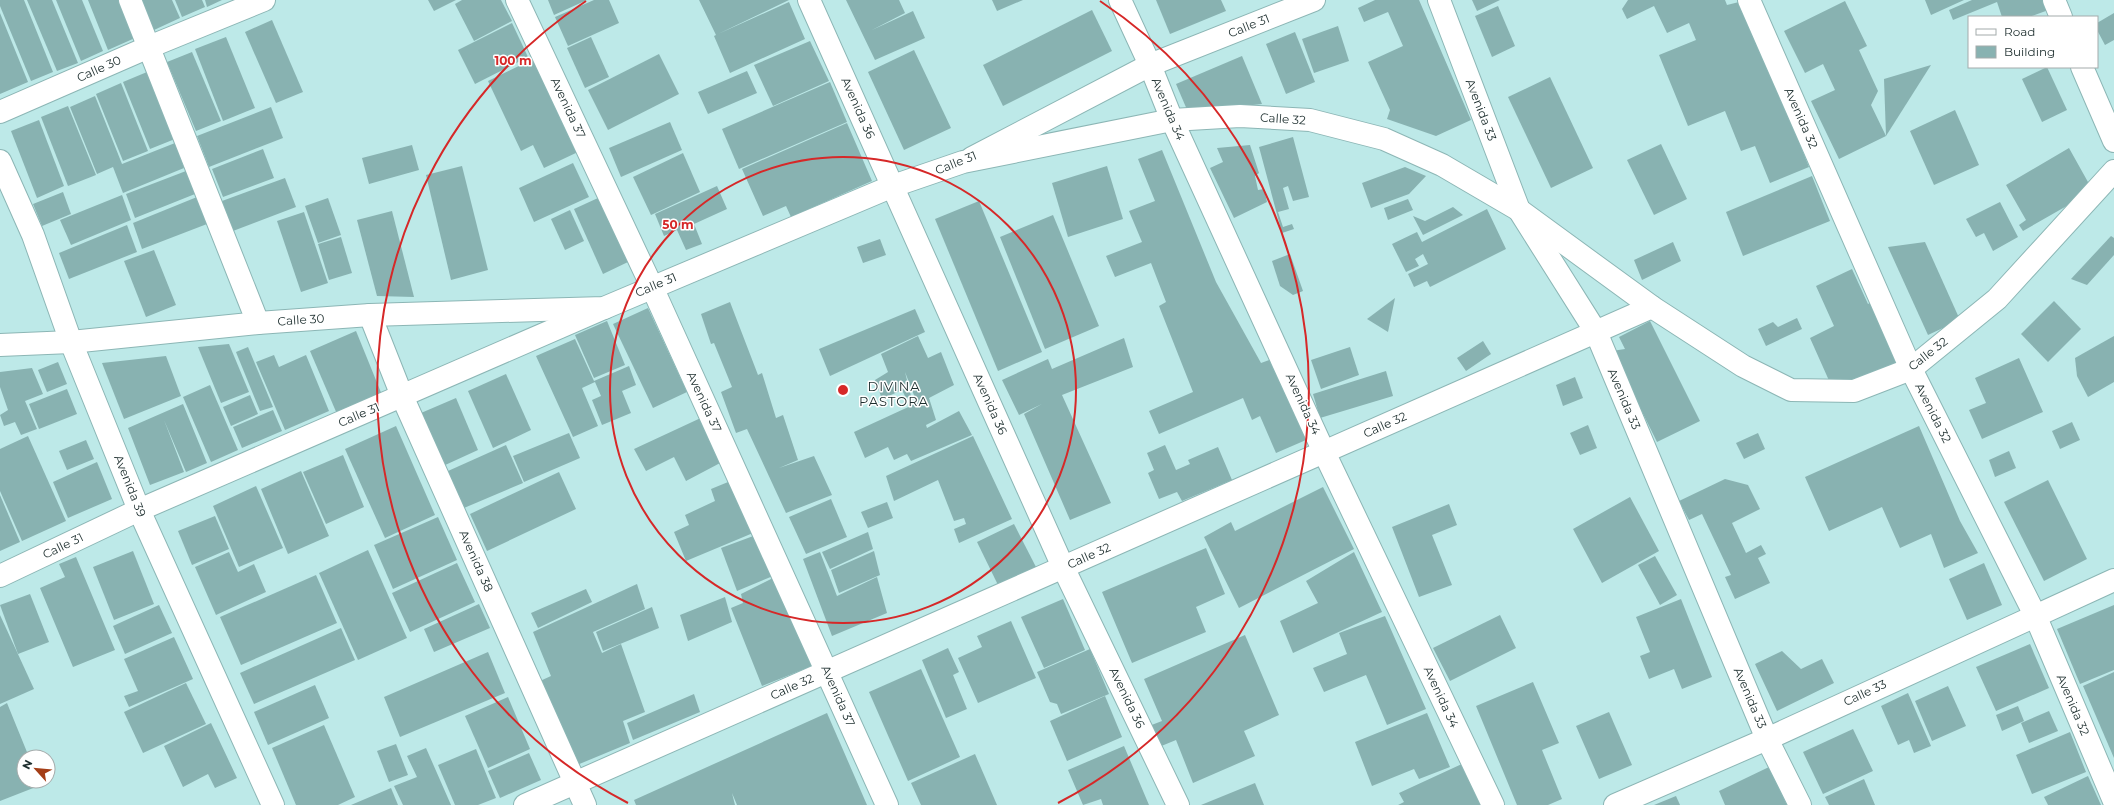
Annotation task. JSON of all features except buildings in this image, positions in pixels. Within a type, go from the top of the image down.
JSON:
[{"type":"street","points":[[130,0],[258,322]]},
{"type":"street","name":"Calle 30","points":[[0,112],[149,47],[264,0]]},
{"type":"street","name":"Avenida 37","points":[[517,0],[652,287],[887,805]]},
{"type":"street","name":"Avenida 36","points":[[809,0],[1063,567],[1178,805]]},
{"type":"street","name":"Avenida 34","points":[[1120,0],[1150,65],[1172,120],[1324,452],[1493,805]]},
{"type":"street","name":"Calle 31","points":[[0,576],[139,510],[652,287],[893,186],[964,162],[1150,65],[1314,0]]},
{"type":"street","name":"Avenida 33","points":[[1439,0],[1519,210],[1596,332],[1767,739],[1800,805]]},
{"type":"street","name":"Avenida 32","points":[[1749,0],[1911,369],[2035,615],[2114,801]]},
{"type":"street","points":[[2054,0],[2061,16]]},
{"type":"street","points":[[2082,68],[2114,141]]},
{"type":"street","name":"Calle 32","points":[[964,162],[1172,120],[1240,116],[1310,120],[1384,139],[1442,165],[1519,210],[1652,307],[1743,366],[1790,390],[1854,391],[1911,369],[1997,299],[2114,171]]},
{"type":"street","name":"Avenida 39","points":[[0,161],[33,235],[71,342],[139,510],[273,805]]},
{"type":"street","name":"Calle 32","points":[[526,805],[1652,307]]},
{"type":"street","name":"Calle 30","points":[[0,345],[71,342],[258,322],[370,315],[604,308]]},
{"type":"street","name":"Avenida 38","points":[[370,315],[402,396],[585,805]]},
{"type":"street","name":"Calle 33","points":[[1615,805],[1767,739],[2114,580]]},
{"type":"district","name":"DIVINA PASTORA","points":[[894,394]]}]
